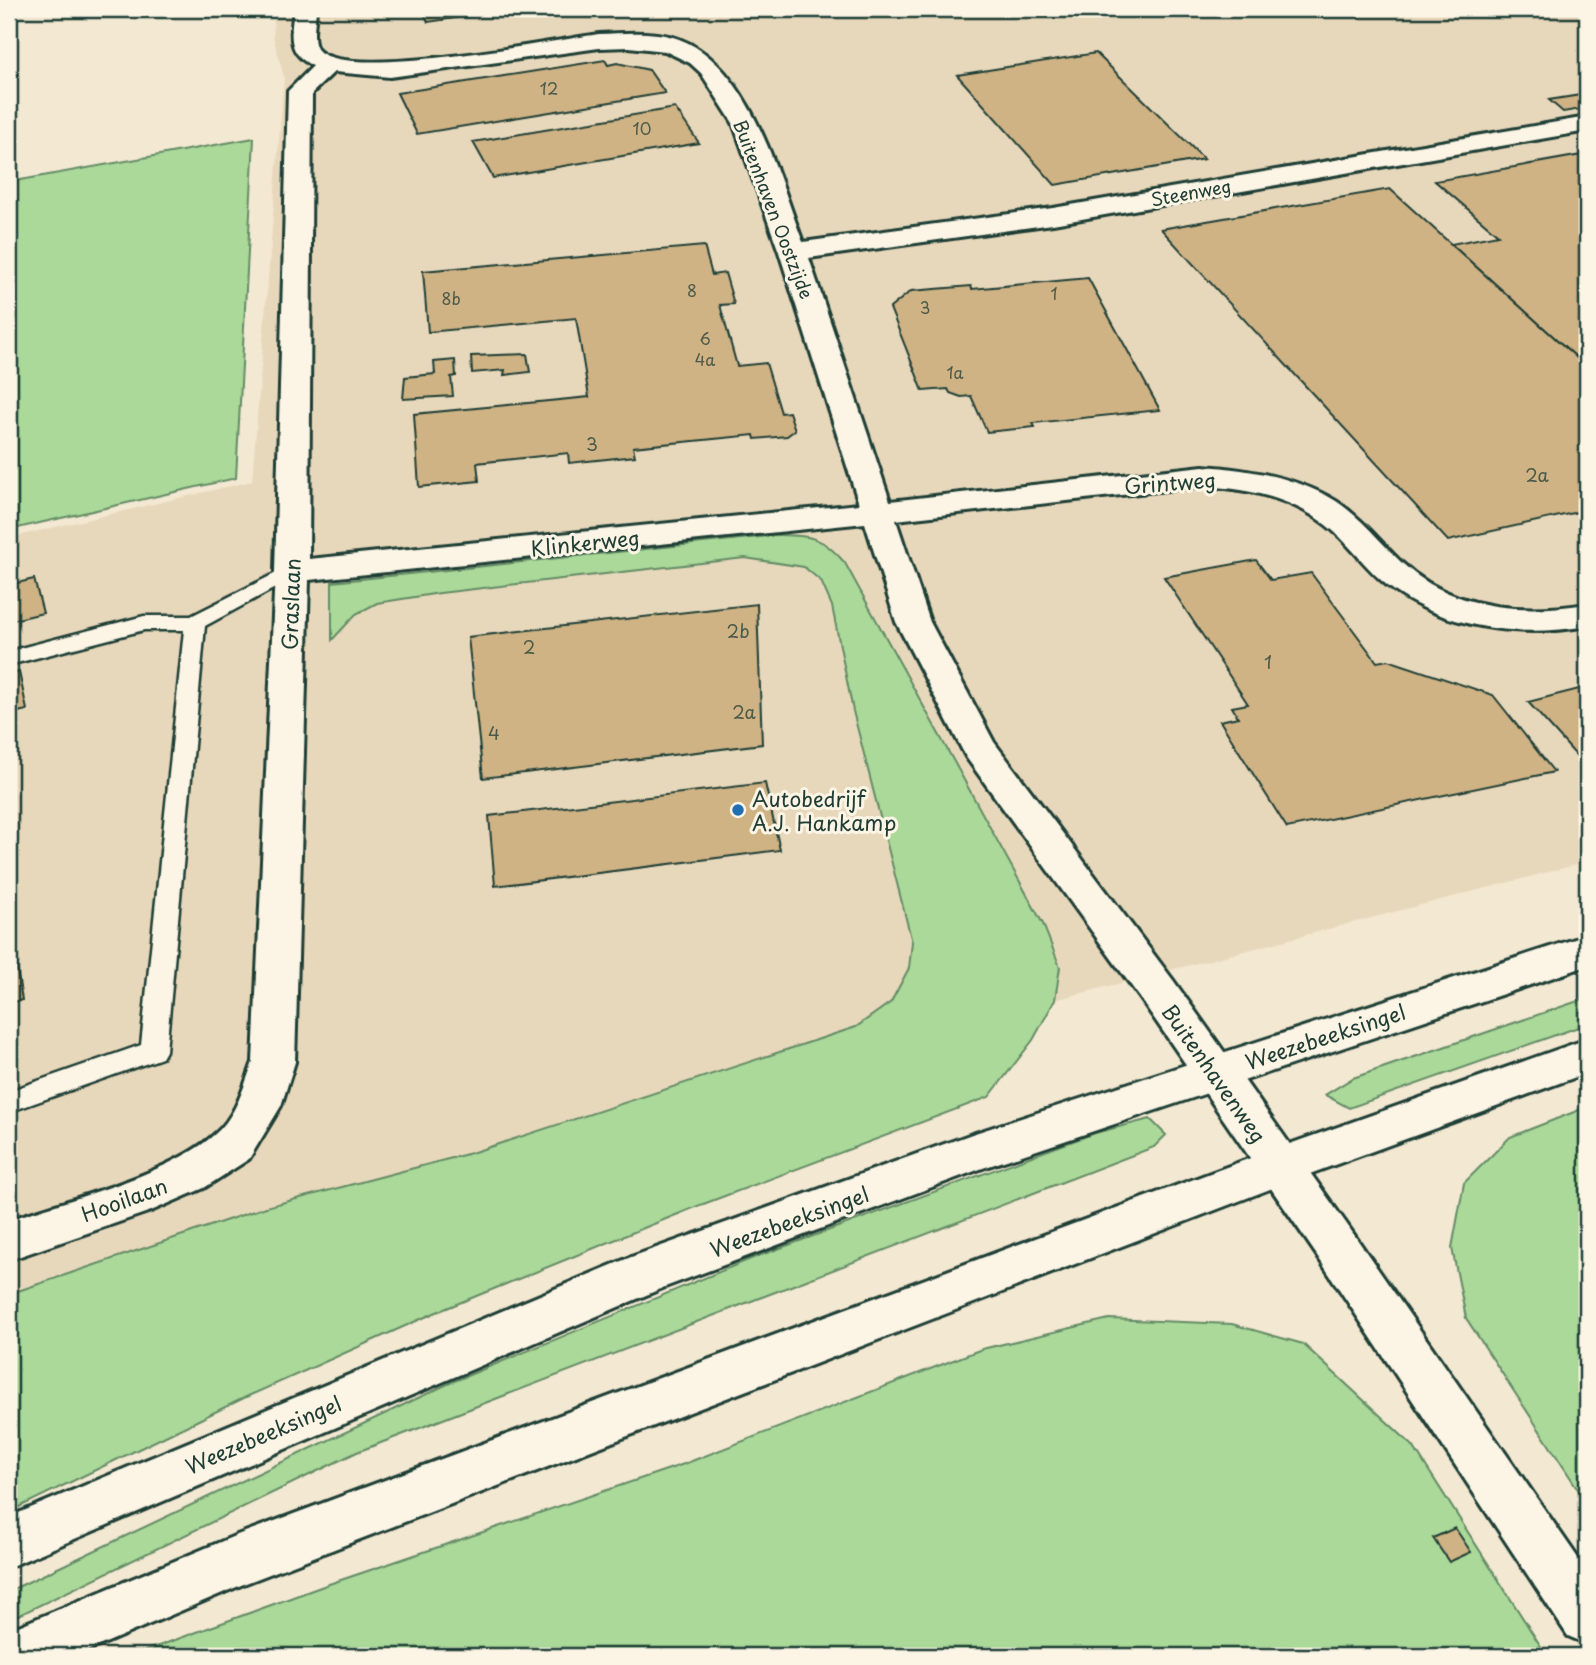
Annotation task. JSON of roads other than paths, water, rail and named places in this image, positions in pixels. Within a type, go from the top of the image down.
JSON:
[{"type":"street","points":[[305,9],[303,43],[309,55],[328,64]]},
{"type":"street","name":"Buitenhaven Oostzijde","points":[[328,64],[390,70],[599,41],[629,40],[670,44],[698,58],[710,69],[745,123],[793,252],[879,512]]},
{"type":"street","name":"Graslaan","points":[[233,1146],[259,1106],[274,1062],[292,571],[300,91],[328,64]]},
{"type":"street","name":"Steenweg","points":[[793,252],[1054,216],[1587,124]]},
{"type":"street","name":"Grintweg","points":[[879,512],[1203,476],[1241,478],[1283,490],[1322,507],[1367,545],[1400,579],[1440,603],[1498,618],[1534,622],[1587,615]]},
{"type":"street","name":"Klinkerweg","points":[[292,571],[879,512]]},
{"type":"street","name":"Buitenhavenweg","points":[[879,512],[913,622],[979,748],[1214,1071],[1587,1618]]},
{"type":"street","name":"Weezebeeksingel","points":[[9,1542],[648,1272],[972,1153],[1587,950]]},
{"type":"street","points":[[11,1656],[237,1561],[1280,1166],[1587,1056]]},
{"type":"street","name":"Hooilaan","points":[[9,1240],[177,1180],[233,1146]]},
{"type":"lane","points":[[9,658],[144,623],[195,622],[292,571]]},
{"type":"lane","points":[[9,1102],[153,1051],[195,622]]},
{"type":"place","name":"Autobedrijf A.J. Hankamp","points":[[738,810]]}]
